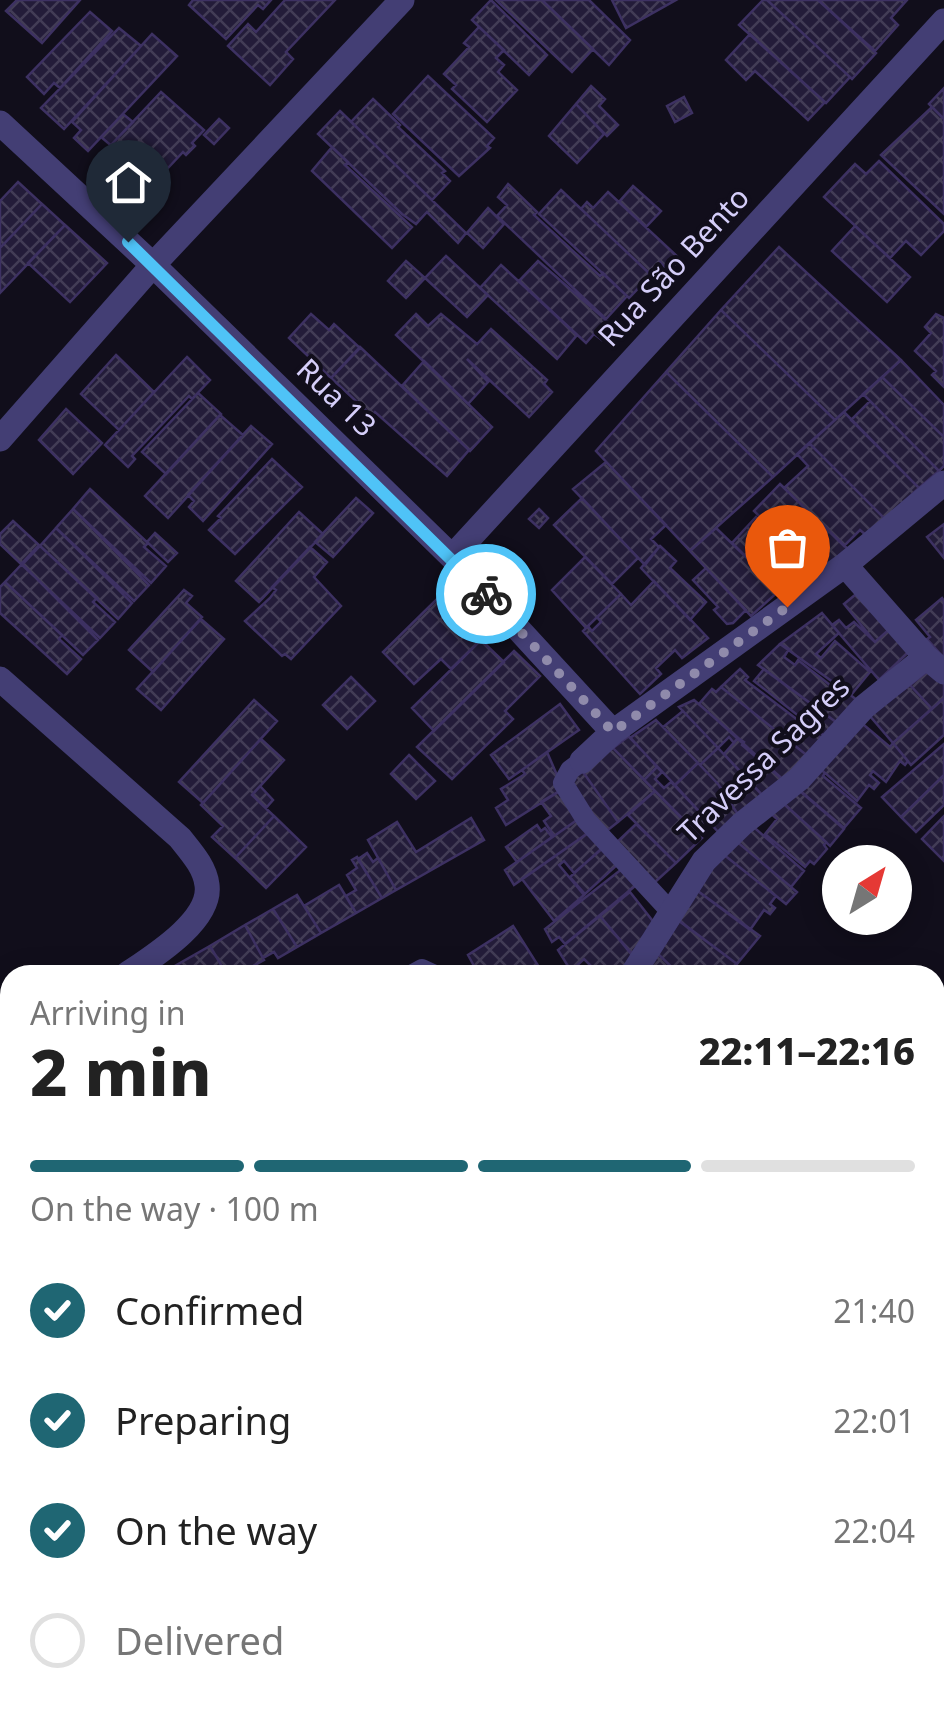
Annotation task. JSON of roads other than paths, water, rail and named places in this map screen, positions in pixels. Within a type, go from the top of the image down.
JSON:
[{"type":"street","points":[[0,439],[153,265],[402,0]]},
{"type":"street","name":"Rua São Bento","points":[[452,557],[944,22]]},
{"type":"street","name":"Rua 13","points":[[0,123],[153,265],[452,557],[613,732]]},
{"type":"street","points":[[582,761],[613,732],[846,565],[944,483]]},
{"type":"street","name":"Travessa Sagres","points":[[638,965],[704,860],[742,824],[799,780],[864,707],[935,665],[846,565]]},
{"type":"street","points":[[0,680],[180,838],[207,880],[208,892],[190,923],[171,944],[141,965]]},
{"type":"lane","points":[[582,761],[570,770],[563,783],[586,820],[672,912]]}]
